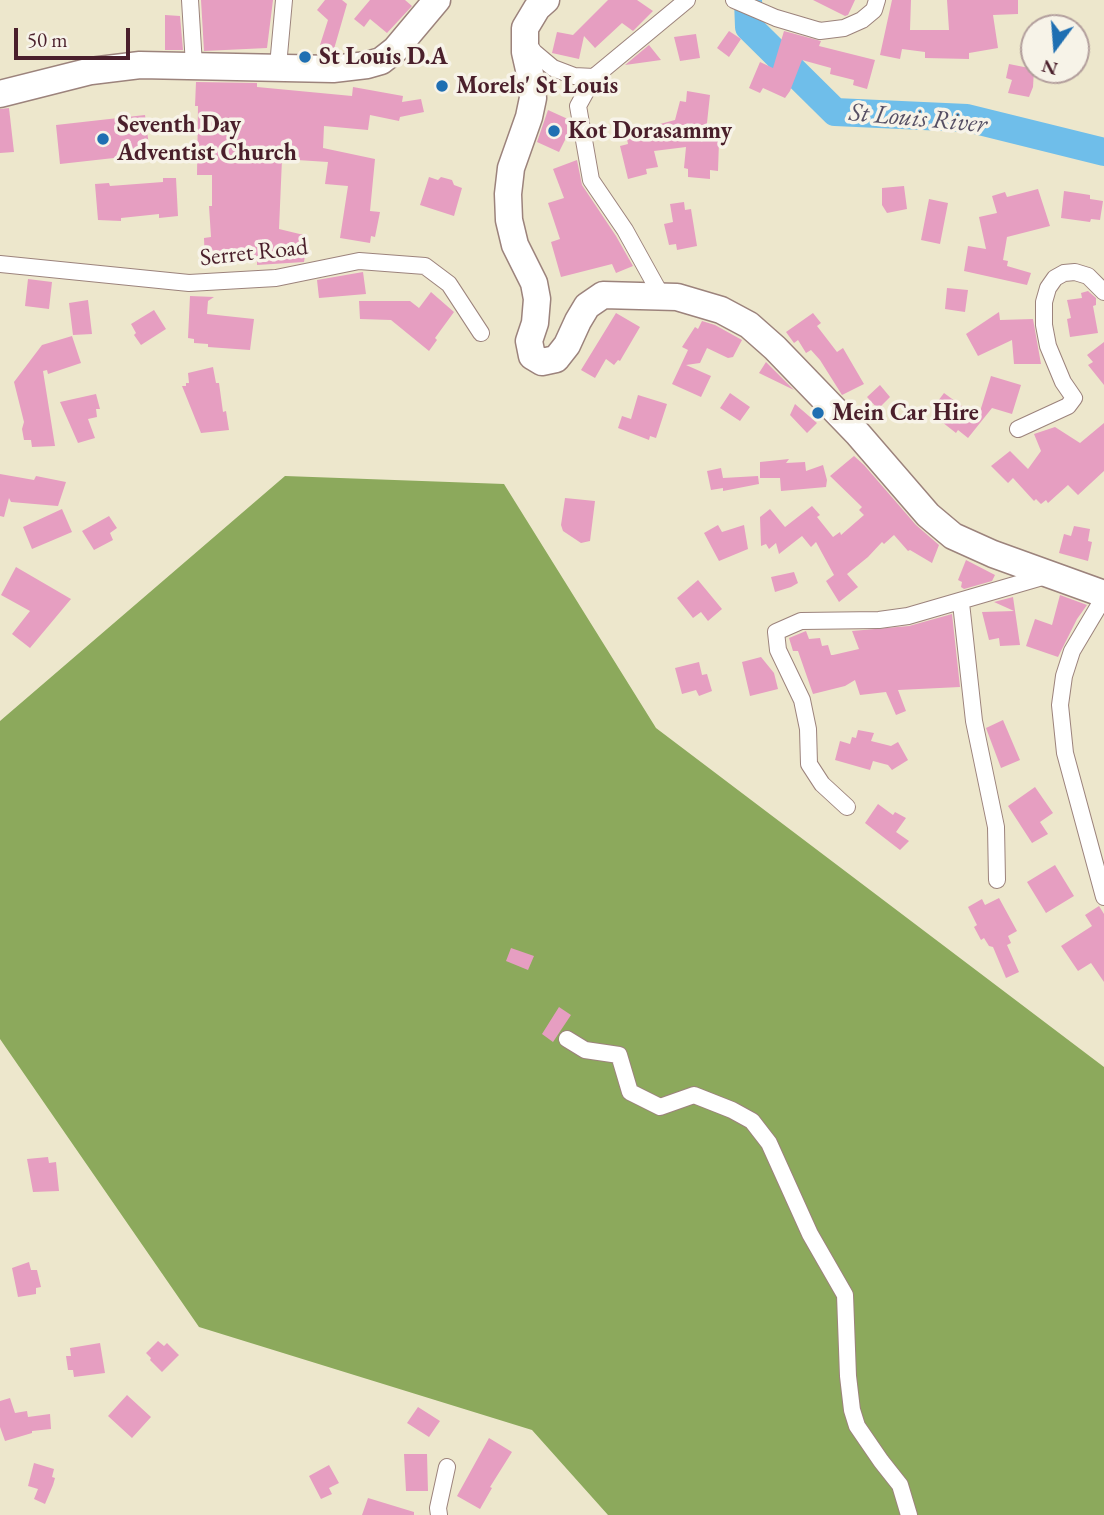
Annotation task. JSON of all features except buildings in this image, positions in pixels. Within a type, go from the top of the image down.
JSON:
[{"type":"main road","points":[[0,94],[91,71],[140,65],[333,69],[381,61],[395,50],[437,0]]},
{"type":"main road","points":[[546,0],[537,8],[525,28],[525,52],[533,98],[511,168],[508,194],[509,220],[515,245],[534,284],[537,299],[535,323],[529,341],[532,356],[542,362],[556,359],[568,345],[587,306],[603,295],[661,295],[699,302],[749,325],[775,348],[858,434],[928,515],[953,536],[1104,595]]},
{"type":"street","points":[[190,0],[194,65]]},
{"type":"street","points":[[278,66],[284,0]]},
{"type":"street","points":[[661,295],[625,230],[591,180],[578,106],[594,78],[687,0]]},
{"type":"street","points":[[734,0],[776,18],[820,31],[844,27],[862,20],[874,10],[877,0]]},
{"type":"street","points":[[525,39],[534,52],[553,68],[574,76],[594,78]]},
{"type":"street","name":"Serret Road","points":[[0,264],[189,283],[276,278],[359,261],[425,266],[449,284],[481,333]]},
{"type":"street","points":[[1018,429],[1068,406],[1074,398],[1059,374],[1048,346],[1044,302],[1048,288],[1055,278],[1064,273],[1075,272],[1088,276],[1104,292]]},
{"type":"street","points":[[847,807],[822,783],[809,764],[808,729],[802,700],[778,650],[776,632],[801,621],[879,620],[908,616],[961,603],[1050,575]]},
{"type":"street","points":[[1104,595],[1072,651],[1064,676],[1060,705],[1065,753],[1104,897]]},
{"type":"street","points":[[961,603],[975,732],[996,827],[997,880]]},
{"type":"street","points":[[567,1039],[585,1050],[619,1055],[630,1092],[660,1107],[694,1095],[752,1121],[769,1143],[810,1234],[845,1295],[852,1409],[857,1426],[900,1485],[909,1515]]},
{"type":"street","points":[[439,1515],[438,1508],[447,1467]]},
{"type":"green space","points":[[285,476],[504,484],[656,728],[1104,1067],[1104,1515],[608,1515],[532,1430],[199,1327],[0,1039],[0,721]]},
{"type":"waterway","name":"St Louis River","points":[[748,0],[749,27],[835,112],[967,118],[1104,152]]},
{"type":"place","name":"St Louis D.A","points":[[305,57]]},
{"type":"place","name":"Morels' St Louis","points":[[442,86]]},
{"type":"place","name":"Kot Dorasammy","points":[[554,131]]},
{"type":"place","name":"Seventh Day Adventist Church","points":[[103,139]]},
{"type":"place","name":"Mein Car Hire","points":[[818,413]]}]
